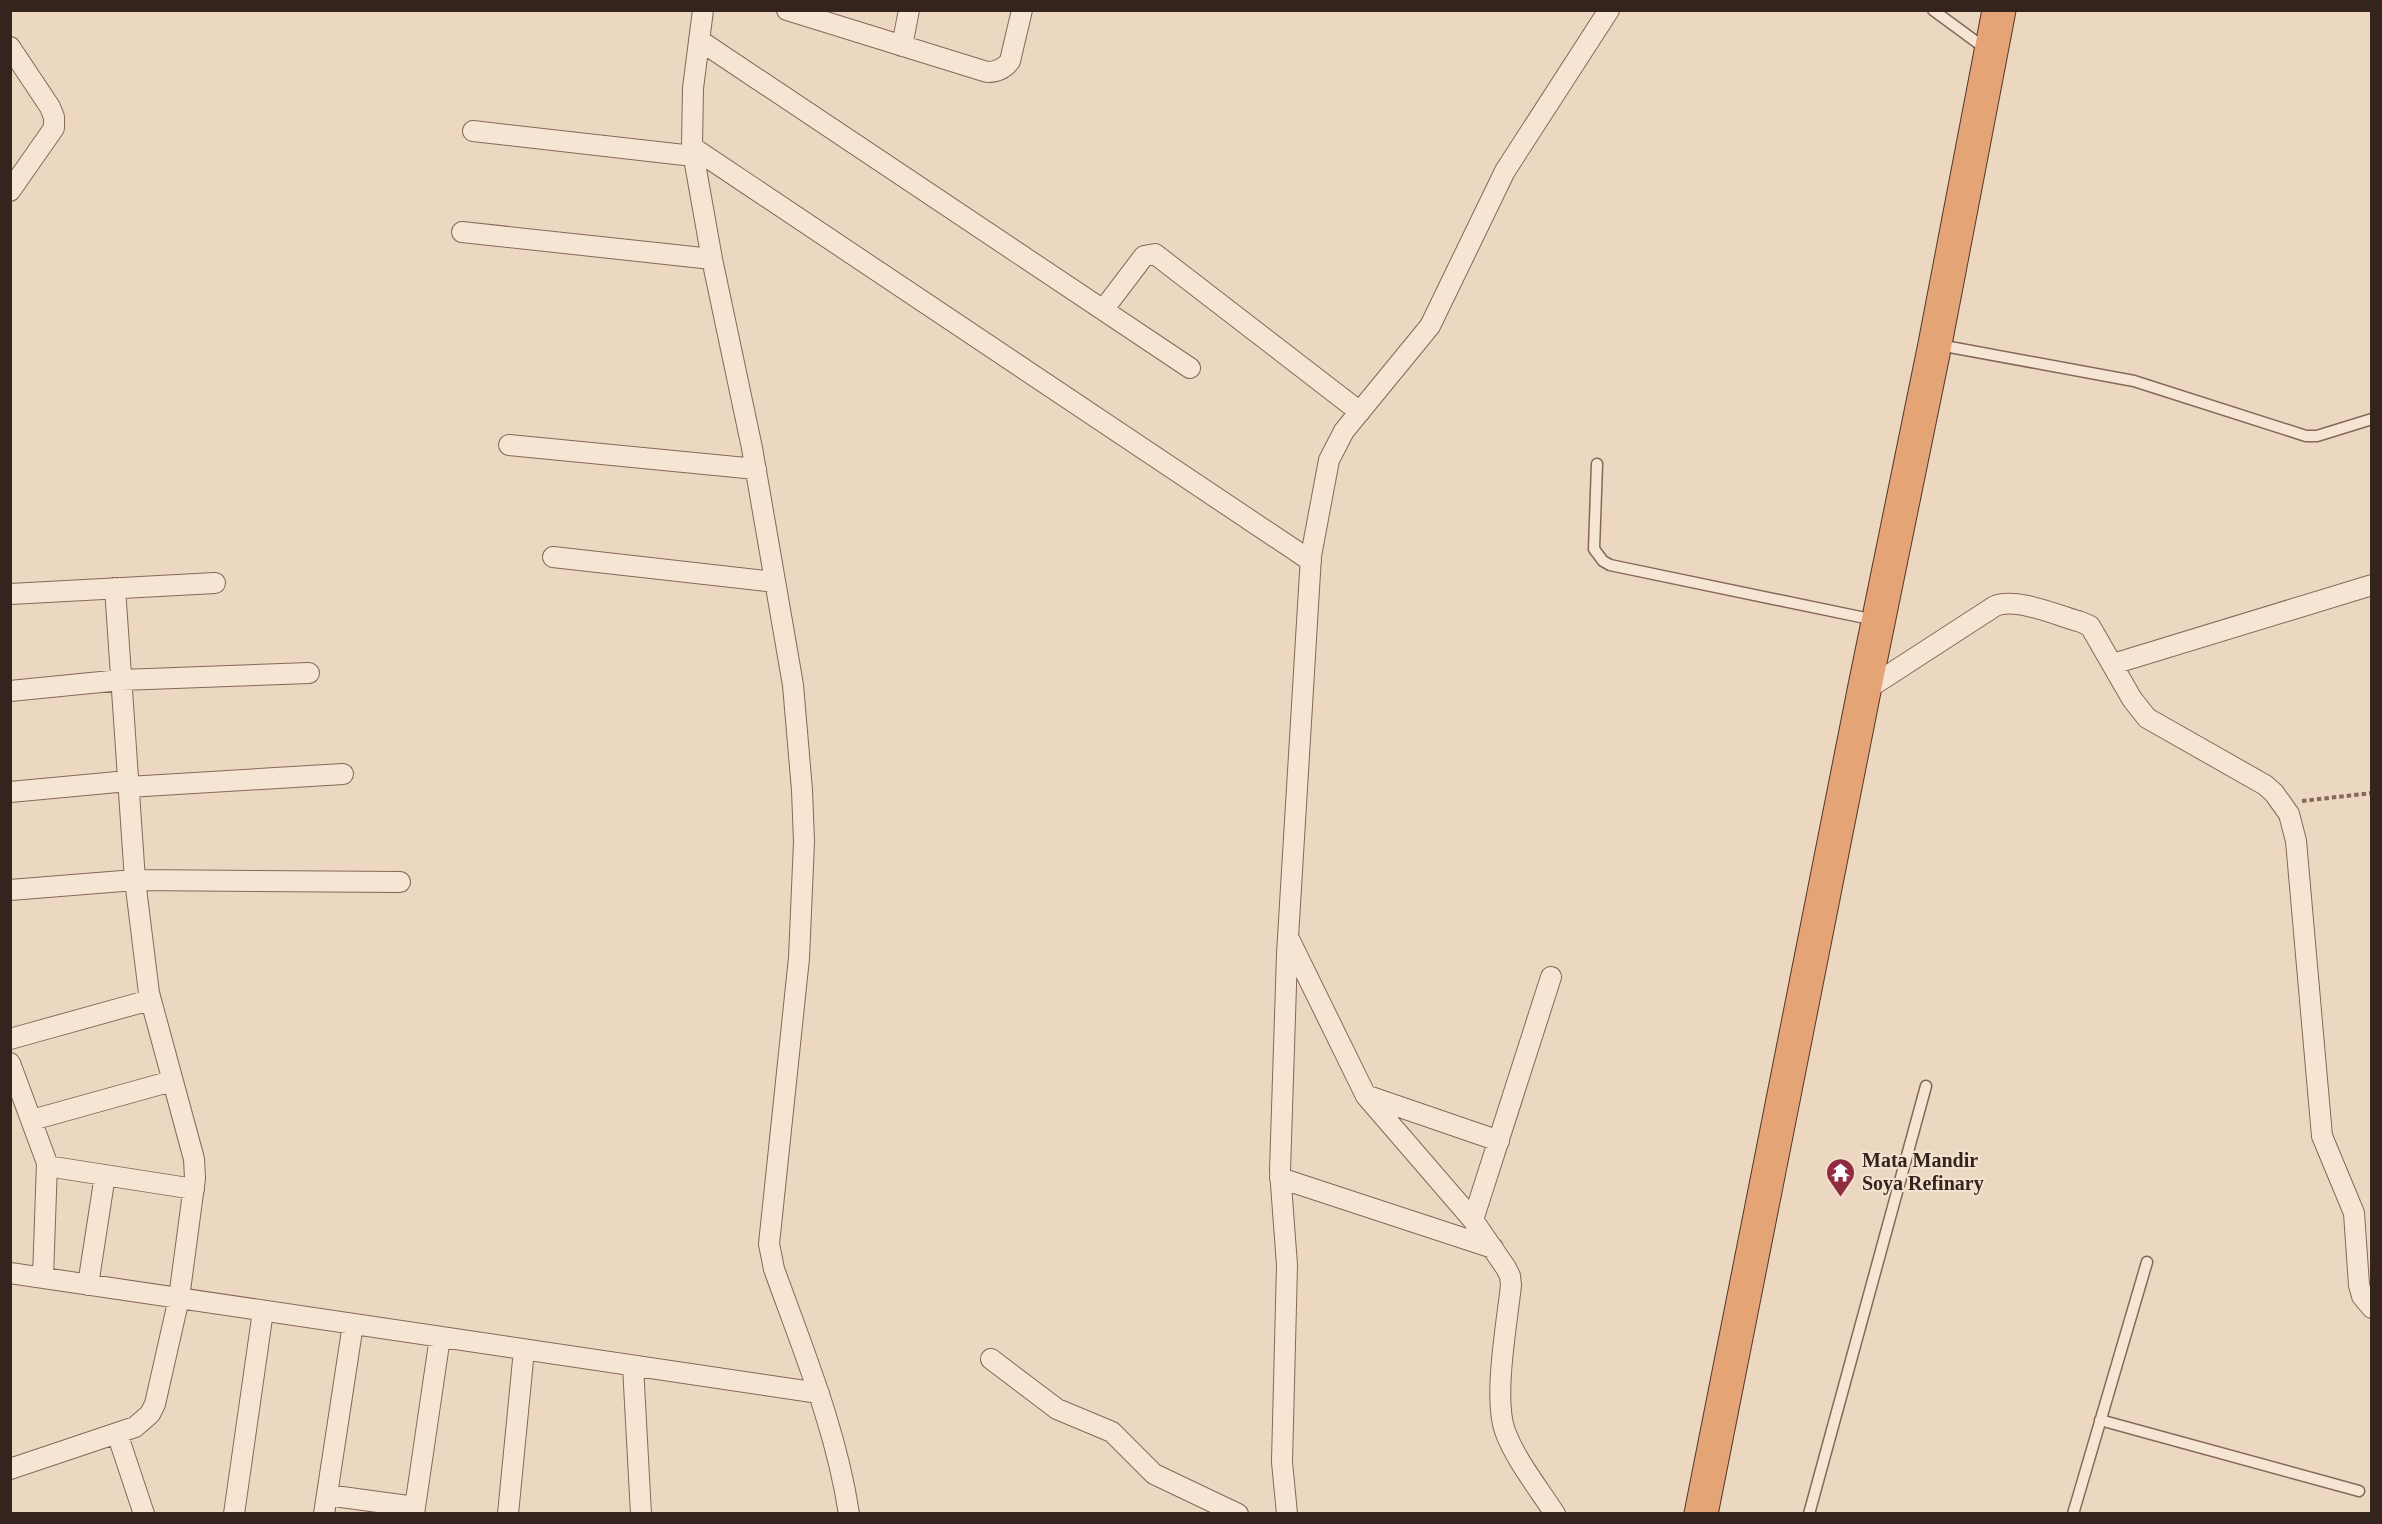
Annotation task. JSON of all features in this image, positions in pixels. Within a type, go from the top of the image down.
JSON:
[{"type":"highway","points":[[1701,1514],[1935,344],[1999,10]]},
{"type":"street","points":[[702,10],[693,88],[692,151],[756,469],[793,684],[799,733],[804,842],[799,958],[769,1245],[774,1269],[835,1442],[849,1514]]},
{"type":"street","points":[[787,10],[987,72],[1000,70],[1006,66],[1014,54],[1022,10]]},
{"type":"street","points":[[902,46],[909,10]]},
{"type":"street","points":[[1287,1514],[1282,1455],[1288,1272],[1280,1178],[1288,938],[1311,561],[1329,460],[1339,438],[1430,326],[1505,171],[1609,10]]},
{"type":"street","points":[[699,40],[1190,368]]},
{"type":"street","points":[[10,47],[50,107],[54,117],[54,128],[14,180]]},
{"type":"street","points":[[473,131],[692,151],[1311,561]]},
{"type":"street","points":[[462,232],[712,259]]},
{"type":"street","points":[[1103,310],[1144,256],[1155,254],[1360,412]]},
{"type":"street","points":[[509,445],[756,469]]},
{"type":"street","points":[[553,557],[775,582]]},
{"type":"street","points":[[10,594],[215,583]]},
{"type":"street","points":[[2113,664],[2372,585]]},
{"type":"street","points":[[10,1469],[135,1427],[150,1414],[155,1404],[179,1298],[194,1189],[194,1160],[150,1000],[135,880],[114,588]]},
{"type":"street","points":[[1864,691],[2001,604],[2019,605],[2087,624],[2095,632],[2132,699],[2147,718],[2265,785],[2283,803],[2289,814],[2296,841],[2322,1136],[2354,1213],[2359,1285],[2362,1296],[2372,1308]]},
{"type":"street","points":[[10,691],[121,680],[309,673]]},
{"type":"street","points":[[10,792],[343,774]]},
{"type":"street","points":[[10,890],[135,880],[400,882]]},
{"type":"street","points":[[1288,938],[1366,1096],[1473,1220],[1506,1268],[1511,1280],[1500,1393],[1502,1420],[1511,1444],[1555,1514]]},
{"type":"street","points":[[1473,1220],[1551,977]]},
{"type":"street","points":[[10,1040],[150,1000]]},
{"type":"street","points":[[10,1063],[47,1167],[44,1278]]},
{"type":"street","points":[[32,1120],[172,1081]]},
{"type":"street","points":[[1366,1096],[1499,1141]]},
{"type":"street","points":[[47,1167],[194,1189]]},
{"type":"street","points":[[87,1285],[105,1175]]},
{"type":"street","points":[[1280,1178],[1493,1248]]},
{"type":"street","points":[[10,1273],[819,1394]]},
{"type":"street","points":[[234,1514],[263,1311]]},
{"type":"street","points":[[353,1324],[325,1504],[415,1510],[440,1337]]},
{"type":"street","points":[[508,1514],[524,1350]]},
{"type":"street","points":[[991,1359],[1057,1408],[1112,1432],[1154,1474],[1238,1514]]},
{"type":"street","points":[[633,1366],[641,1514]]},
{"type":"street","points":[[117,1433],[144,1514]]},
{"type":"lane","points":[[1933,10],[1991,52]]},
{"type":"lane","points":[[1935,344],[2134,381],[2306,436],[2317,436],[2372,419]]},
{"type":"lane","points":[[1597,464],[1594,549],[1603,561],[1610,565],[1878,621]]},
{"type":"lane","points":[[1809,1514],[1926,1086]]},
{"type":"lane","points":[[2073,1514],[2147,1262]]},
{"type":"lane","points":[[2100,1420],[2359,1491]]},
{"type":"path","points":[[2283,803],[2372,793]]},
{"type":"place","name":"Mata Mandir Soya Refinary","points":[[1841,1198]]}]
